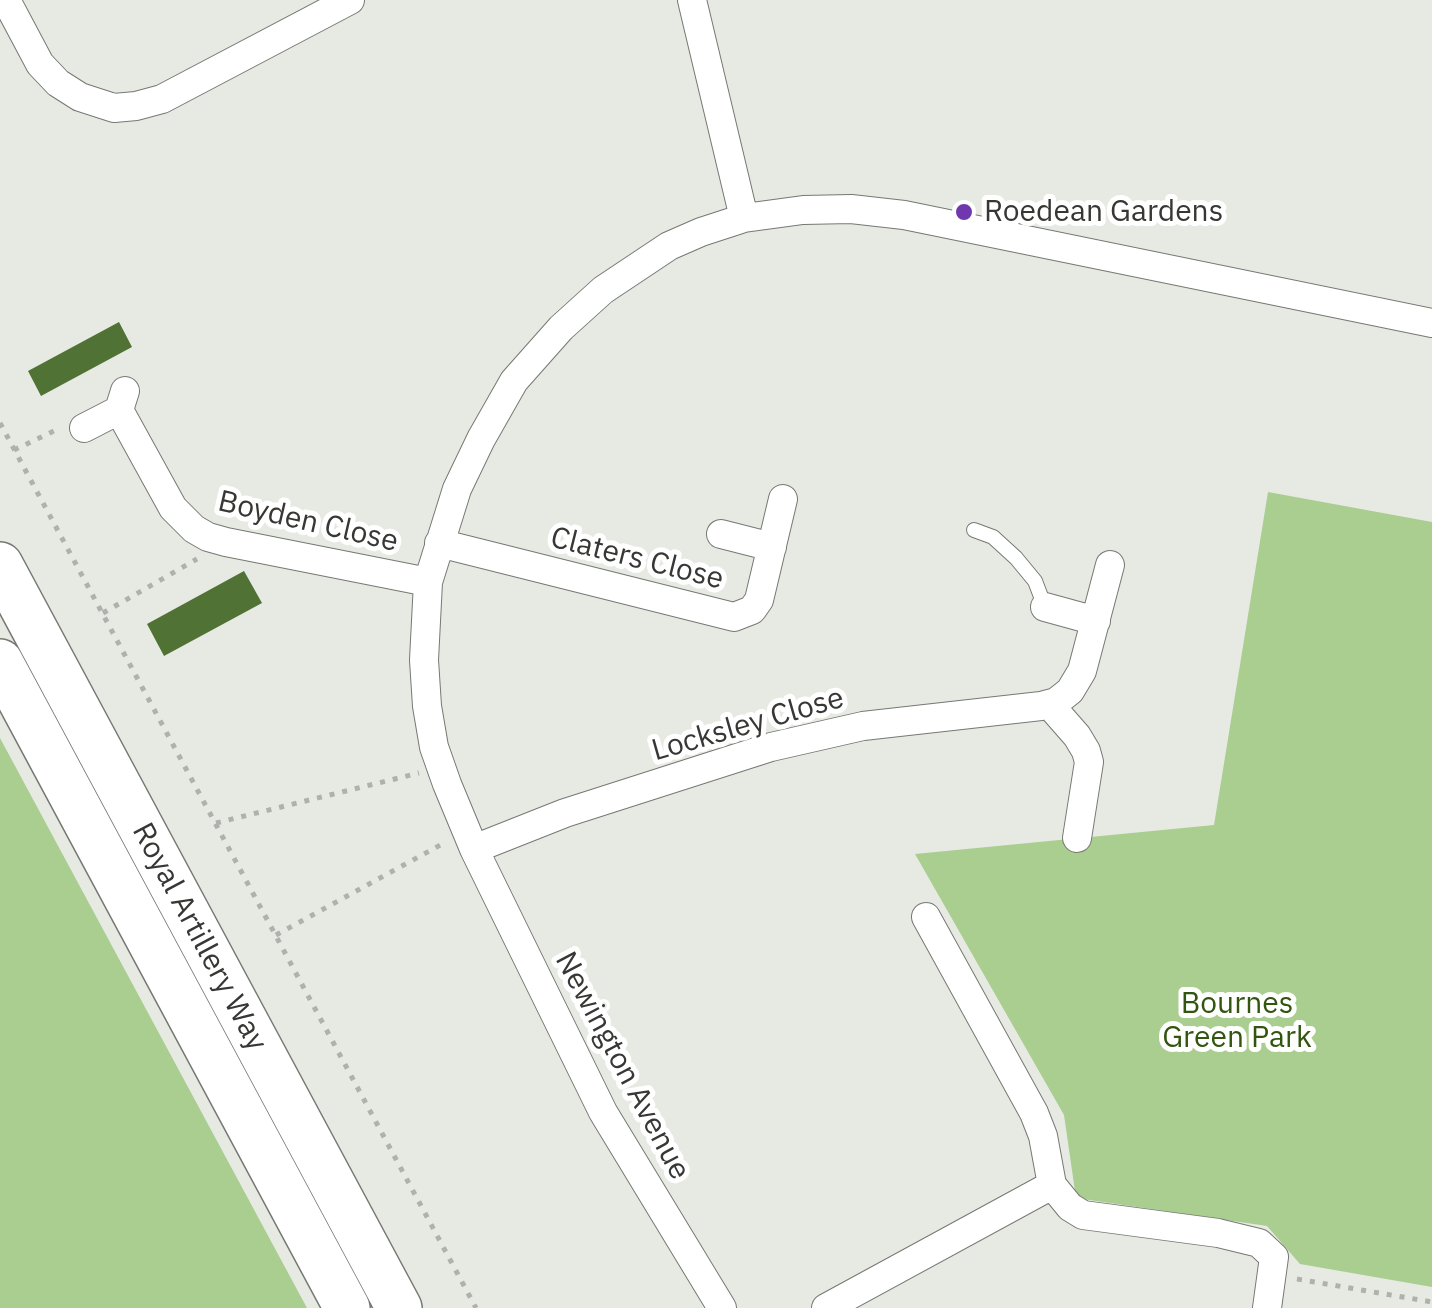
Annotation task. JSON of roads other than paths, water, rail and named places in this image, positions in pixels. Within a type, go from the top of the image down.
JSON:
[{"type":"main road","name":"Royal Artillery Way","points":[[0,566],[399,1308]]},
{"type":"main road","name":"Royal Artillery Way","points":[[0,662],[347,1308]]},
{"type":"street","points":[[6,0],[40,64],[58,83],[80,97],[114,108],[162,99],[350,0]]},
{"type":"street","points":[[692,0],[744,218]]},
{"type":"street","name":"Newington Avenue","points":[[722,1308],[603,1112],[470,840],[434,747],[424,660],[428,582],[456,489],[514,380],[561,328],[603,290],[669,246],[744,218],[803,210],[851,209],[904,215],[1431,319]]},
{"type":"street","name":"Boyden Close","points":[[84,428],[122,401],[173,508],[208,537],[428,582]]},
{"type":"street","name":"Claters Close","points":[[439,543],[734,618],[752,610],[759,600],[783,499]]},
{"type":"street","name":"Claters Close","points":[[721,534],[772,547]]},
{"type":"street","points":[[1076,838],[1089,762],[1077,736],[1049,704],[1070,691],[1078,680],[1110,565]]},
{"type":"street","points":[[1046,606],[1096,621]]},
{"type":"street","name":"Locksley Close","points":[[470,840],[771,747],[864,726],[1049,704]]},
{"type":"street","points":[[926,917],[1034,1113],[1043,1136],[1052,1186],[1070,1208],[1083,1215],[1218,1232],[1259,1243],[1274,1257],[1266,1308]]},
{"type":"street","points":[[826,1308],[1052,1186]]},
{"type":"lane","points":[[974,530],[993,537],[1016,558],[1034,581],[1046,606]]},
{"type":"place","name":"Roedean Gardens","points":[[964,212]]},
{"type":"park label","name":"Bournes Green Park","points":[[1237,1021]]}]
